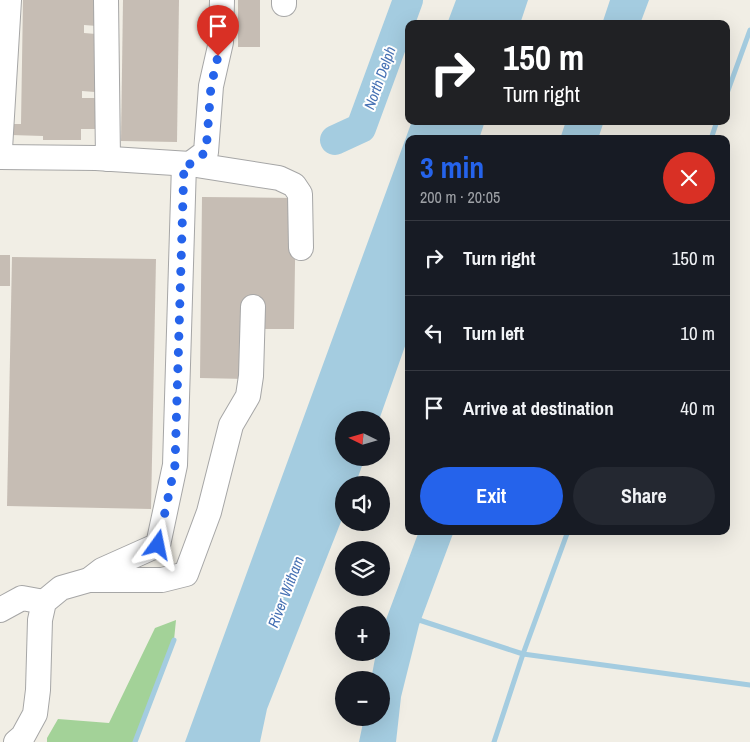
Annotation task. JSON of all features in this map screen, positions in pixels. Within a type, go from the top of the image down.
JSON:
[{"type":"lane","points":[[0,149],[9,0]]},
{"type":"lane","points":[[106,0],[108,159]]},
{"type":"lane","points":[[187,164],[206,152],[211,86],[221,42],[222,0]]},
{"type":"lane","points":[[0,157],[108,159],[187,164],[279,178],[294,185],[300,194],[301,248]]},
{"type":"lane","points":[[89,580],[102,570],[158,545],[175,465],[187,164]]},
{"type":"lane","points":[[16,742],[23,736],[35,714],[38,690],[40,620],[44,602],[61,588],[89,580],[162,580],[186,574],[208,512],[231,425],[248,396],[251,376],[253,307]]},
{"type":"lane","points":[[0,610],[22,598],[44,602]]},
{"type":"green space","points":[[176,620],[174,640],[135,742],[47,742],[47,738],[58,719],[109,723],[155,628]]},
{"type":"water","points":[[456,0],[528,0],[521,20],[448,20]]},
{"type":"water","points":[[610,0],[649,0],[642,20],[603,20]]},
{"type":"water","points":[[411,125],[484,125],[480,135],[407,135]]},
{"type":"water","points":[[565,125],[603,125],[599,135],[561,135]]},
{"type":"water","name":"River Witham","points":[[405,140],[405,346],[382,411],[335,411],[335,466],[362,466],[358,476],[335,476],[335,531],[337,531],[267,709],[260,742],[185,742]]},
{"type":"water","points":[[418,535],[453,535],[419,625],[401,697],[396,742],[359,742],[362,726],[390,726],[390,671],[373,671],[375,661],[390,661],[390,609]]},
{"type":"building","points":[[23,0],[98,0],[97,26],[84,25],[84,33],[96,34],[95,92],[82,91],[82,98],[97,98],[97,129],[81,129],[81,140],[43,140],[43,136],[11,135],[11,124],[21,124]]},
{"type":"building","points":[[123,0],[179,0],[177,142],[121,141]]},
{"type":"building","points":[[238,0],[260,0],[260,47],[238,47]]},
{"type":"building","points":[[202,197],[296,198],[294,329],[259,329],[246,379],[200,378]]},
{"type":"building","points":[[0,255],[10,255],[10,286],[0,286]]},
{"type":"building","points":[[12,257],[156,259],[151,509],[7,506]]},
{"type":"waterway","name":"North Delph","points":[[335,140],[361,128],[408,0]]},
{"type":"waterway","points":[[730,85],[750,30]]},
{"type":"waterway","points":[[712,135],[716,125]]},
{"type":"waterway","points":[[494,742],[523,654],[567,535]]},
{"type":"waterway","points":[[416,619],[523,654],[750,685]]},
{"type":"waterway","points":[[135,742],[174,640]]},
{"type":"route","points":[[158,545],[175,465],[184,164],[190,164],[206,152],[211,86],[218,56]]}]
